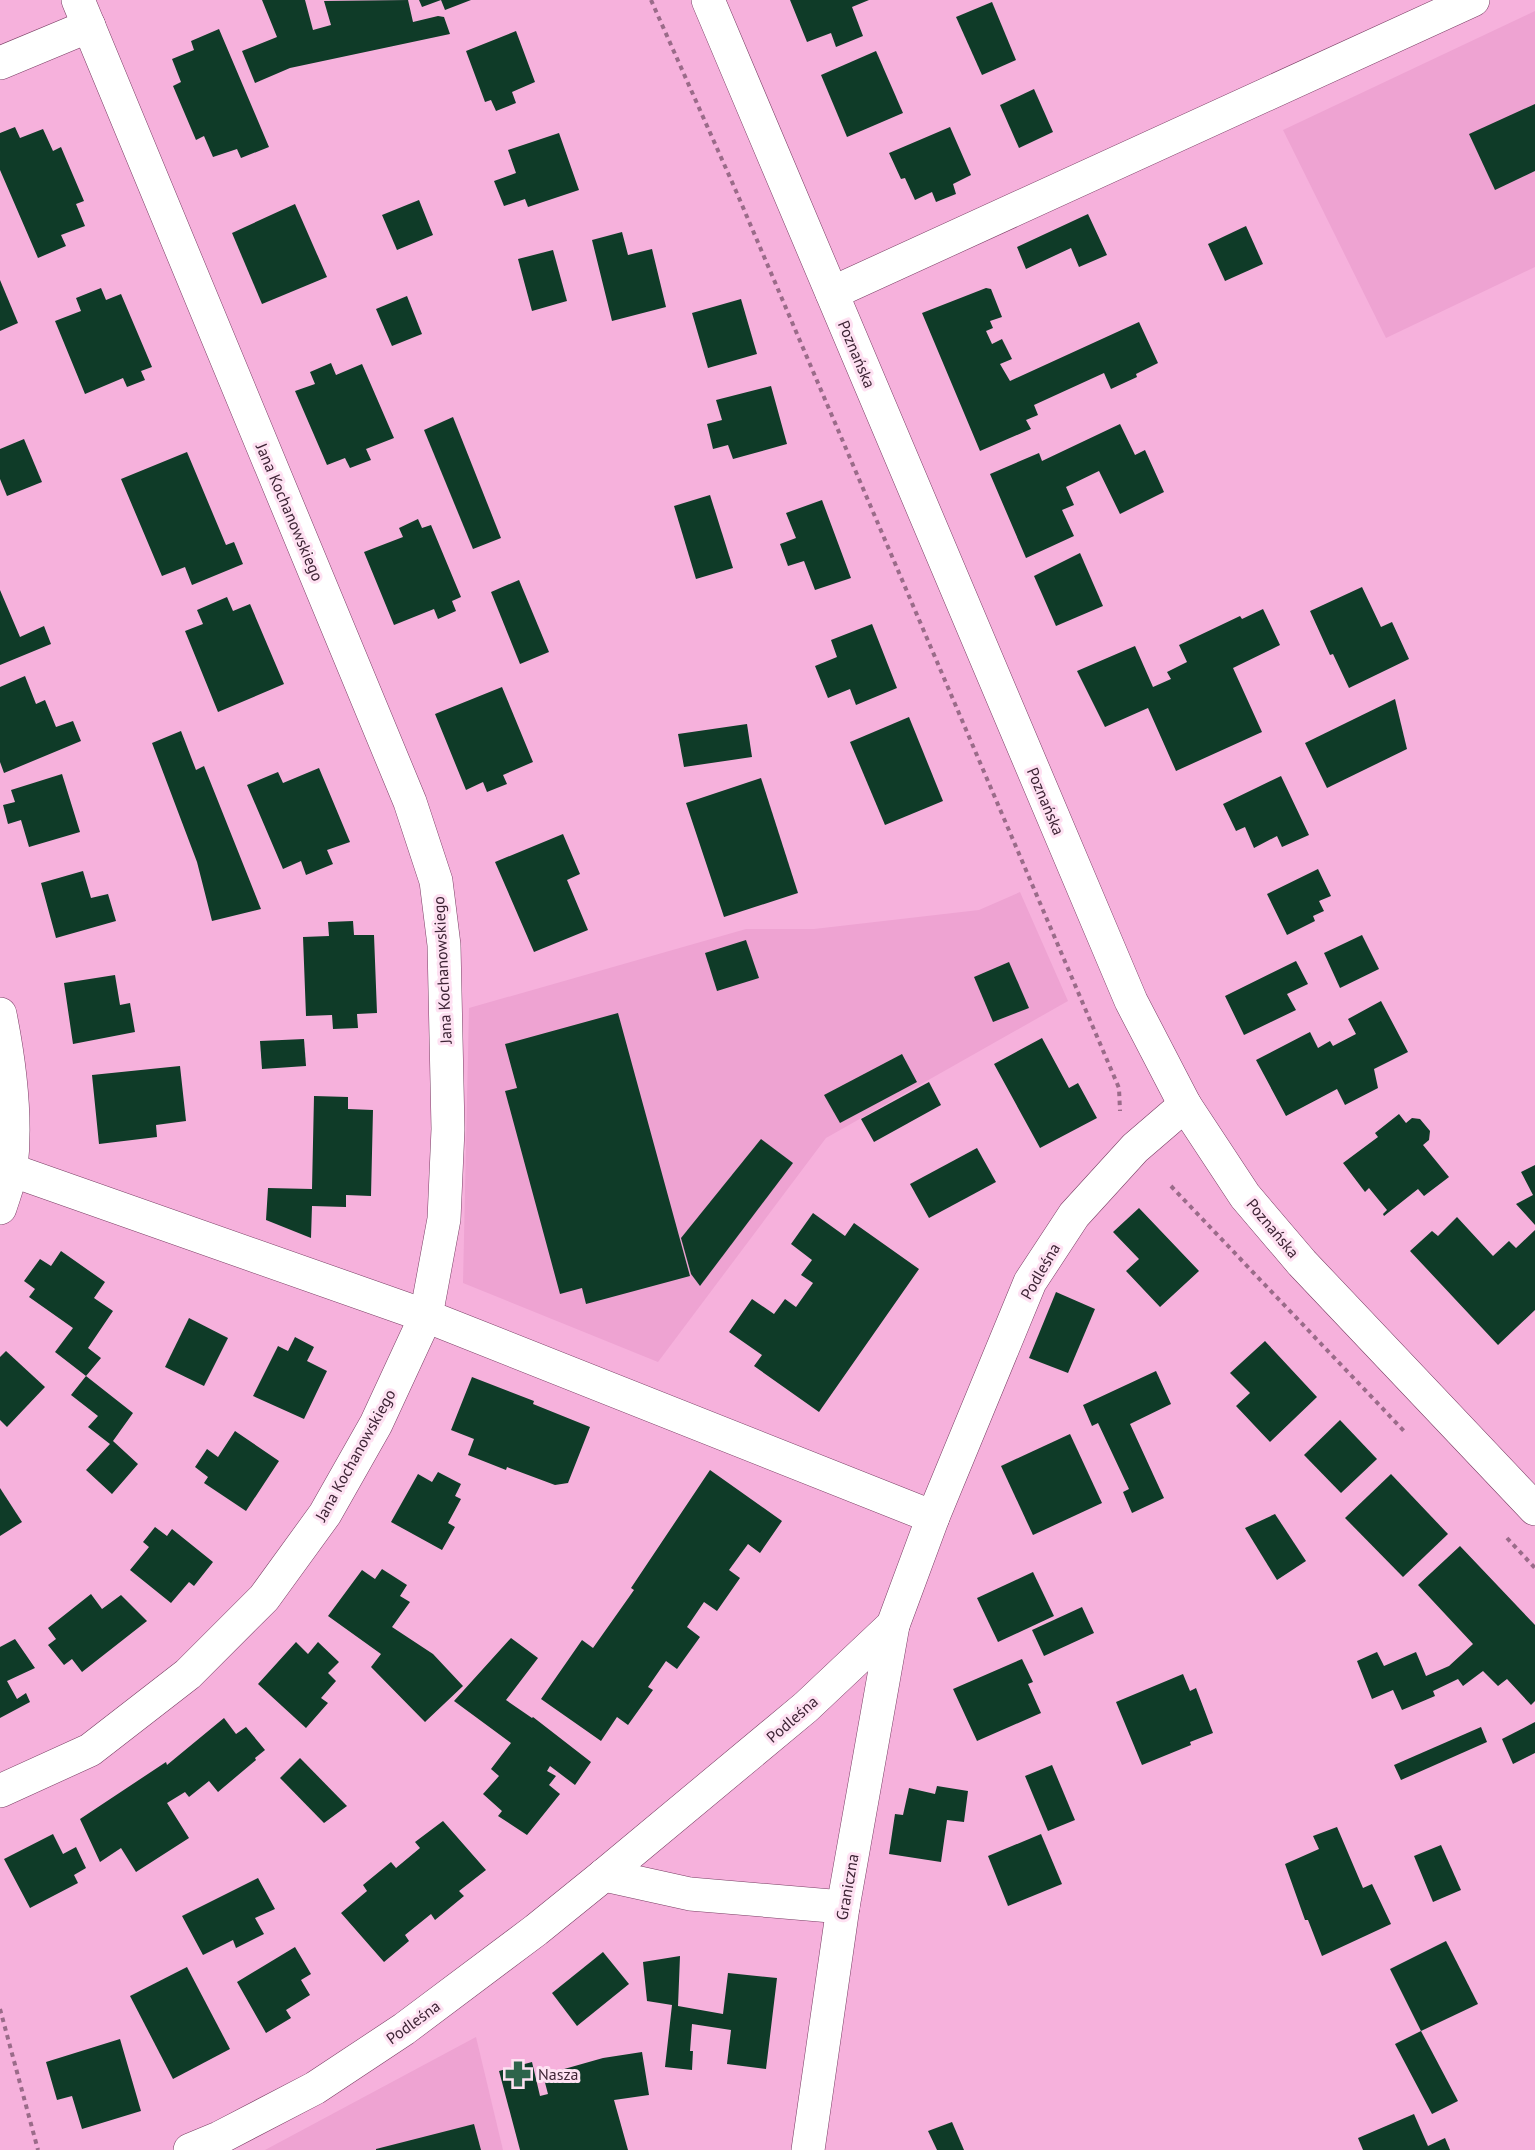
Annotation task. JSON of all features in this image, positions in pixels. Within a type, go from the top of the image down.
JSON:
[{"type":"street","name":"Poznańska","points":[[708,0],[1131,1001],[1185,1105],[1245,1196],[1302,1263],[1535,1509]]},
{"type":"street","points":[[832,293],[1473,0]]},
{"type":"street","points":[[0,63],[83,13]]},
{"type":"street","name":"Jana Kochanowskiego","points":[[0,1791],[90,1750],[188,1674],[264,1599],[325,1514],[376,1424],[426,1316],[444,1219],[448,1129],[444,945],[436,881],[410,802],[83,13]]},
{"type":"street","points":[[0,1014],[6,1043],[13,1112],[11,1170],[0,1208]]},
{"type":"street","name":"Podleśna","points":[[190,2150],[219,2138],[315,2088],[394,2036],[604,1875],[806,1707],[893,1625],[933,1516],[1030,1282],[1074,1215],[1135,1148],[1185,1105]]},
{"type":"street","points":[[11,1170],[426,1316],[933,1516]]},
{"type":"street","name":"Graniczna","points":[[808,2150],[843,1907],[893,1625]]},
{"type":"street","points":[[604,1875],[690,1894],[843,1907]]},
{"type":"path","points":[[651,0],[736,190],[1119,1088],[1120,1110],[1116,1117]]},
{"type":"path","points":[[0,2009],[38,2150]]},
{"type":"shaded area","points":[[1535,11],[1535,267],[1386,338],[1283,130]]},
{"type":"shaded area","points":[[1020,892],[1068,1001],[826,1138],[658,1362],[463,1283],[469,1008],[746,929],[814,929],[979,910]]},
{"type":"shaded area","points":[[476,2037],[503,2150],[265,2150]]},
{"type":"building","points":[[262,0],[305,0],[313,30],[331,25],[324,1],[408,0],[413,22],[438,16],[444,17],[450,34],[290,68],[255,83],[242,51],[277,37]]},
{"type":"building","points":[[419,0],[441,0],[422,7]]},
{"type":"building","points":[[441,0],[471,0],[445,10]]},
{"type":"building","points":[[790,0],[869,0],[852,7],[863,36],[836,47],[831,33],[807,42]]},
{"type":"building","points":[[992,2],[1016,60],[982,75],[956,17]]},
{"type":"building","points":[[219,29],[269,147],[241,158],[237,149],[213,157],[204,136],[196,140],[173,86],[181,82],[172,59],[194,50],[191,41]]},
{"type":"building","points":[[516,31],[535,82],[512,92],[516,103],[496,111],[491,100],[485,102],[466,51]]},
{"type":"building","points":[[876,51],[903,113],[847,137],[821,75]]},
{"type":"building","points":[[1034,89],[1053,132],[1019,148],[1000,105]]},
{"type":"building","points":[[1535,104],[1535,171],[1495,190],[1469,134]]},
{"type":"building","points":[[15,127],[20,138],[43,129],[53,151],[61,147],[84,201],[76,204],[85,226],[61,235],[66,246],[38,258],[0,170],[0,133]]},
{"type":"building","points":[[950,127],[971,175],[953,184],[956,194],[936,202],[932,192],[915,200],[905,178],[901,179],[889,153]]},
{"type":"building","points":[[559,133],[579,190],[528,207],[525,199],[504,206],[494,181],[516,173],[508,150]]},
{"type":"building","points":[[419,200],[433,235],[397,250],[382,215]]},
{"type":"building","points":[[295,204],[327,277],[262,304],[232,233]]},
{"type":"building","points":[[1088,214],[1107,255],[1079,267],[1071,248],[1026,269],[1017,247]]},
{"type":"building","points":[[1246,226],[1263,264],[1225,281],[1208,244]]},
{"type":"building","points":[[622,232],[628,255],[652,249],[666,307],[612,321],[592,240]]},
{"type":"building","points":[[553,250],[567,301],[532,311],[518,259]]},
{"type":"building","points":[[0,280],[18,323],[0,331]]},
{"type":"building","points":[[101,288],[106,300],[121,294],[152,367],[141,371],[145,380],[127,387],[123,378],[85,394],[55,321],[81,311],[76,298]]},
{"type":"building","points":[[986,288],[991,289],[1002,317],[990,321],[993,328],[986,331],[992,344],[1002,339],[1012,359],[1000,364],[1010,381],[1139,322],[1158,363],[1136,374],[1137,377],[1111,389],[1104,373],[1034,405],[1038,415],[1026,420],[1031,429],[980,451],[922,313]]},
{"type":"building","points":[[407,296],[422,334],[392,346],[376,309]]},
{"type":"building","points":[[741,299],[757,354],[708,368],[692,313]]},
{"type":"building","points":[[331,363],[336,375],[362,364],[394,438],[366,449],[371,460],[350,468],[345,458],[327,465],[295,391],[315,384],[310,372]]},
{"type":"building","points":[[771,386],[787,444],[733,459],[728,445],[713,449],[707,424],[722,420],[716,400]]},
{"type":"building","points":[[453,417],[501,538],[473,549],[424,430]]},
{"type":"building","points":[[1120,424],[1135,455],[1145,450],[1164,492],[1120,514],[1099,471],[1066,487],[1074,505],[1062,510],[1074,536],[1026,558],[990,474],[1039,453],[1042,461]]},
{"type":"building","points":[[24,439],[42,482],[7,496],[0,479],[0,449]]},
{"type":"building","points":[[187,452],[226,545],[234,542],[243,564],[192,585],[185,567],[162,576],[121,479]]},
{"type":"building","points":[[710,495],[733,568],[696,579],[674,506]]},
{"type":"building","points":[[822,500],[851,578],[815,590],[804,561],[788,566],[780,544],[796,538],[786,513]]},
{"type":"building","points":[[418,519],[422,528],[431,525],[461,597],[452,601],[456,611],[438,619],[434,609],[394,625],[364,552],[403,537],[399,528]]},
{"type":"building","points":[[1080,553],[1103,606],[1056,626],[1034,576]]},
{"type":"building","points":[[519,580],[549,652],[520,664],[491,592]]},
{"type":"building","points":[[1362,587],[1381,627],[1392,622],[1409,659],[1349,688],[1333,654],[1330,655],[1310,611]]},
{"type":"building","points":[[0,590],[20,637],[44,626],[51,644],[0,665]]},
{"type":"building","points":[[227,597],[233,611],[250,604],[284,684],[218,712],[185,631],[203,624],[197,610]]},
{"type":"building","points":[[1263,609],[1280,645],[1233,668],[1262,732],[1176,771],[1148,708],[1105,727],[1077,671],[1135,646],[1153,687],[1171,679],[1167,672],[1187,662],[1179,645],[1240,616],[1242,619]]},
{"type":"building","points":[[872,624],[897,688],[856,705],[850,689],[828,698],[815,666],[837,657],[831,640]]},
{"type":"building","points":[[25,676],[36,704],[45,700],[56,727],[73,721],[81,741],[4,773],[0,762],[0,687]]},
{"type":"building","points":[[502,687],[533,762],[503,775],[507,784],[487,792],[483,782],[466,790],[435,714]]},
{"type":"building","points":[[1395,699],[1407,749],[1327,788],[1305,743]]},
{"type":"building","points":[[909,717],[943,801],[885,825],[850,742]]},
{"type":"building","points":[[747,724],[752,757],[684,767],[678,734]]},
{"type":"building","points":[[181,731],[196,770],[204,766],[261,909],[212,921],[197,862],[152,743]]},
{"type":"building","points":[[319,768],[350,842],[327,850],[333,864],[306,875],[301,861],[283,869],[247,785],[278,772],[283,783]]},
{"type":"building","points":[[62,774],[80,832],[29,847],[21,820],[8,824],[3,805],[15,802],[11,790]]},
{"type":"building","points":[[1281,776],[1309,835],[1282,847],[1277,836],[1254,848],[1245,827],[1236,831],[1223,804]]},
{"type":"building","points":[[761,778],[798,893],[724,917],[686,803]]},
{"type":"building","points":[[563,834],[580,874],[567,880],[588,930],[534,952],[495,862]]},
{"type":"building","points":[[1318,869],[1331,896],[1319,901],[1324,911],[1313,916],[1315,921],[1287,935],[1267,894]]},
{"type":"building","points":[[83,871],[91,898],[108,894],[116,921],[56,938],[41,883]]},
{"type":"building","points":[[353,921],[354,935],[374,935],[377,1013],[357,1014],[358,1028],[333,1029],[332,1015],[306,1016],[303,937],[329,936],[328,922]]},
{"type":"building","points":[[1362,935],[1379,969],[1340,988],[1324,953]]},
{"type":"building","points":[[746,940],[759,978],[717,991],[705,953]]},
{"type":"building","points":[[1296,961],[1308,984],[1287,994],[1296,1010],[1244,1035],[1225,996]]},
{"type":"building","points":[[1009,962],[1029,1008],[993,1022],[974,977]]},
{"type":"building","points":[[115,975],[120,1005],[130,1003],[135,1032],[73,1044],[64,983]]},
{"type":"building","points":[[1381,1001],[1408,1052],[1374,1069],[1378,1088],[1345,1105],[1337,1089],[1286,1116],[1256,1060],[1310,1032],[1318,1048],[1330,1041],[1333,1046],[1356,1034],[1348,1019]]},
{"type":"building","points":[[618,1013],[690,1276],[586,1304],[582,1288],[560,1294],[505,1091],[517,1088],[505,1044]]},
{"type":"building","points":[[1042,1038],[1069,1088],[1078,1083],[1097,1118],[1040,1148],[994,1064]]},
{"type":"building","points":[[304,1039],[306,1066],[262,1069],[260,1041]]},
{"type":"building","points":[[902,1054],[917,1082],[840,1123],[824,1095]]},
{"type":"building","points":[[180,1066],[186,1121],[156,1125],[157,1137],[99,1144],[92,1075]]},
{"type":"building","points":[[929,1082],[941,1105],[874,1142],[861,1119]]},
{"type":"building","points":[[314,1096],[348,1097],[348,1109],[373,1110],[371,1196],[346,1195],[346,1207],[312,1206],[311,1238],[266,1220],[268,1188],[312,1189]]},
{"type":"building","points":[[1399,1114],[1406,1123],[1412,1118],[1420,1119],[1430,1131],[1429,1140],[1423,1145],[1449,1177],[1424,1196],[1418,1189],[1384,1216],[1387,1210],[1369,1188],[1365,1192],[1343,1163],[1378,1137],[1375,1133]]},
{"type":"building","points":[[761,1139],[793,1163],[700,1286],[691,1274],[681,1238]]},
{"type":"building","points":[[977,1148],[996,1182],[929,1218],[910,1184]]},
{"type":"building","points":[[1535,1165],[1535,1225],[1516,1204],[1533,1195],[1521,1172]]},
{"type":"building","points":[[1139,1208],[1199,1271],[1160,1307],[1126,1271],[1139,1259],[1113,1232]]},
{"type":"building","points":[[813,1213],[845,1236],[854,1223],[919,1269],[819,1412],[754,1366],[762,1355],[729,1332],[752,1299],[774,1314],[785,1299],[796,1307],[813,1283],[801,1275],[812,1260],[791,1244]]},
{"type":"building","points":[[1457,1217],[1493,1256],[1509,1241],[1516,1248],[1535,1230],[1535,1310],[1498,1345],[1410,1251],[1432,1231],[1438,1236]]},
{"type":"building","points":[[61,1251],[105,1282],[94,1298],[113,1311],[88,1348],[101,1358],[86,1376],[55,1352],[73,1328],[29,1297],[35,1289],[24,1281],[40,1259],[51,1266]]},
{"type":"building","points":[[1056,1292],[1095,1309],[1068,1373],[1029,1358]]},
{"type":"building","points":[[189,1318],[228,1338],[204,1386],[165,1367]]},
{"type":"building","points":[[295,1337],[314,1347],[307,1361],[327,1371],[304,1419],[253,1396],[278,1346],[288,1351]]},
{"type":"building","points":[[1265,1341],[1317,1397],[1270,1442],[1236,1406],[1250,1393],[1230,1373]]},
{"type":"building","points":[[6,1351],[45,1387],[7,1427],[0,1420],[0,1357]]},
{"type":"building","points":[[1156,1371],[1171,1404],[1130,1424],[1164,1498],[1132,1513],[1123,1492],[1129,1489],[1098,1423],[1092,1426],[1083,1405]]},
{"type":"building","points":[[86,1376],[133,1413],[113,1441],[138,1464],[112,1494],[86,1470],[110,1444],[88,1427],[98,1416],[71,1395]]},
{"type":"building","points":[[472,1377],[534,1401],[533,1404],[590,1427],[568,1483],[555,1485],[468,1455],[474,1439],[451,1430]]},
{"type":"building","points":[[1340,1420],[1377,1459],[1341,1493],[1304,1455]]},
{"type":"building","points":[[235,1431],[279,1461],[246,1511],[204,1483],[208,1477],[195,1467],[207,1449],[218,1457]]},
{"type":"building","points":[[1070,1434],[1102,1503],[1033,1535],[1001,1466]]},
{"type":"building","points":[[710,1470],[782,1521],[760,1553],[748,1544],[729,1570],[740,1578],[717,1611],[704,1602],[687,1627],[700,1637],[677,1669],[666,1661],[648,1687],[653,1690],[628,1725],[617,1717],[601,1741],[541,1699],[582,1640],[593,1648],[634,1590],[631,1588]]},
{"type":"building","points":[[438,1472],[461,1484],[455,1496],[461,1499],[448,1523],[455,1527],[442,1550],[391,1522],[418,1474],[432,1482]]},
{"type":"building","points":[[1391,1474],[1448,1534],[1403,1577],[1345,1518]]},
{"type":"building","points":[[0,1488],[22,1522],[0,1536]]},
{"type":"building","points":[[1275,1514],[1306,1561],[1277,1580],[1245,1528]]},
{"type":"building","points":[[155,1527],[167,1536],[172,1529],[213,1562],[194,1586],[189,1582],[171,1603],[130,1570],[149,1547],[143,1542]]},
{"type":"building","points":[[1460,1546],[1535,1625],[1535,1701],[1531,1705],[1507,1679],[1498,1686],[1483,1671],[1463,1686],[1458,1679],[1433,1691],[1435,1696],[1402,1710],[1393,1690],[1372,1699],[1357,1661],[1377,1652],[1384,1666],[1416,1652],[1426,1676],[1449,1666],[1473,1644],[1418,1585]]},
{"type":"building","points":[[382,1569],[407,1585],[400,1596],[410,1602],[392,1627],[433,1654],[463,1686],[425,1722],[371,1667],[381,1654],[328,1616],[362,1570],[375,1579]]},
{"type":"building","points":[[1033,1572],[1054,1616],[998,1642],[977,1598]]},
{"type":"building","points":[[91,1594],[102,1609],[121,1595],[147,1621],[82,1672],[72,1659],[64,1665],[48,1645],[56,1639],[48,1628]]},
{"type":"building","points":[[1082,1607],[1094,1633],[1044,1656],[1032,1630]]},
{"type":"building","points":[[511,1638],[538,1658],[506,1700],[533,1717],[591,1762],[575,1785],[550,1766],[547,1771],[556,1776],[549,1785],[560,1794],[527,1835],[498,1816],[502,1811],[483,1794],[499,1776],[491,1769],[511,1743],[454,1701]]},
{"type":"building","points":[[15,1639],[35,1668],[7,1681],[17,1699],[26,1693],[30,1702],[0,1718],[0,1647]]},
{"type":"building","points":[[296,1642],[308,1654],[318,1642],[339,1662],[328,1673],[336,1681],[321,1698],[328,1703],[306,1728],[258,1684]]},
{"type":"building","points":[[1022,1659],[1033,1682],[1028,1684],[1041,1713],[977,1741],[953,1689]]},
{"type":"building","points":[[1183,1674],[1190,1691],[1196,1688],[1213,1733],[1190,1742],[1191,1745],[1142,1765],[1116,1702]]},
{"type":"building","points":[[224,1718],[236,1734],[246,1727],[265,1750],[218,1792],[209,1781],[189,1797],[185,1792],[167,1803],[189,1838],[136,1872],[121,1848],[100,1862],[80,1819],[166,1762],[167,1765]]},
{"type":"building","points":[[1535,1722],[1535,1753],[1513,1764],[1502,1739]]},
{"type":"building","points":[[1481,1727],[1487,1742],[1401,1780],[1394,1765]]},
{"type":"building","points":[[300,1758],[347,1806],[324,1823],[280,1778]]},
{"type":"building","points":[[1052,1765],[1075,1820],[1048,1831],[1025,1776]]},
{"type":"building","points":[[937,1786],[968,1791],[964,1822],[947,1820],[941,1862],[889,1854],[895,1814],[903,1815],[909,1788],[935,1794]]},
{"type":"building","points":[[443,1821],[486,1870],[459,1891],[464,1896],[435,1920],[431,1914],[405,1935],[409,1941],[384,1962],[341,1913],[367,1891],[363,1885],[391,1862],[396,1868],[420,1848],[415,1842]]},
{"type":"building","points":[[1337,1827],[1363,1888],[1372,1884],[1391,1924],[1322,1956],[1308,1920],[1305,1920],[1285,1864],[1319,1849],[1313,1836]]},
{"type":"building","points":[[53,1834],[63,1854],[76,1847],[86,1868],[74,1875],[78,1883],[30,1908],[4,1859]]},
{"type":"building","points":[[1041,1834],[1062,1884],[1008,1906],[988,1856]]},
{"type":"building","points":[[1441,1845],[1461,1890],[1433,1902],[1414,1856]]},
{"type":"building","points":[[258,1878],[275,1909],[255,1918],[264,1934],[236,1948],[233,1940],[203,1955],[182,1916]]},
{"type":"building","points":[[1446,1941],[1478,2004],[1421,2031],[1390,1969]]},
{"type":"building","points":[[295,1947],[311,1974],[301,1980],[310,1995],[286,2010],[291,2018],[266,2033],[237,1982]]},
{"type":"building","points":[[603,1952],[629,1984],[577,2026],[552,1993]]},
{"type":"building","points":[[680,1956],[678,2006],[723,2014],[728,1973],[777,1978],[766,2069],[727,2064],[731,2030],[692,2024],[690,2051],[693,2051],[692,2070],[665,2067],[672,2005],[647,2001],[643,1962]]},
{"type":"building","points":[[187,1967],[230,2049],[173,2079],[130,1996]]},
{"type":"building","points":[[1421,2031],[1458,2101],[1432,2114],[1395,2044]]},
{"type":"building","points":[[120,2039],[141,2111],[82,2129],[72,2096],[57,2100],[46,2062]]},
{"type":"building","points":[[642,2052],[649,2095],[614,2100],[628,2150],[520,2150],[499,2071],[532,2062],[540,2096],[548,2094],[543,2075],[603,2058]]},
{"type":"building","points":[[1414,2114],[1428,2146],[1445,2138],[1450,2150],[1363,2150],[1358,2138]]},
{"type":"building","points":[[952,2122],[964,2150],[937,2150],[928,2131]]},
{"type":"building","points":[[474,2124],[481,2150],[376,2150],[376,2149]]},
{"type":"place","name":"Nasza","points":[[518,2074]]}]
